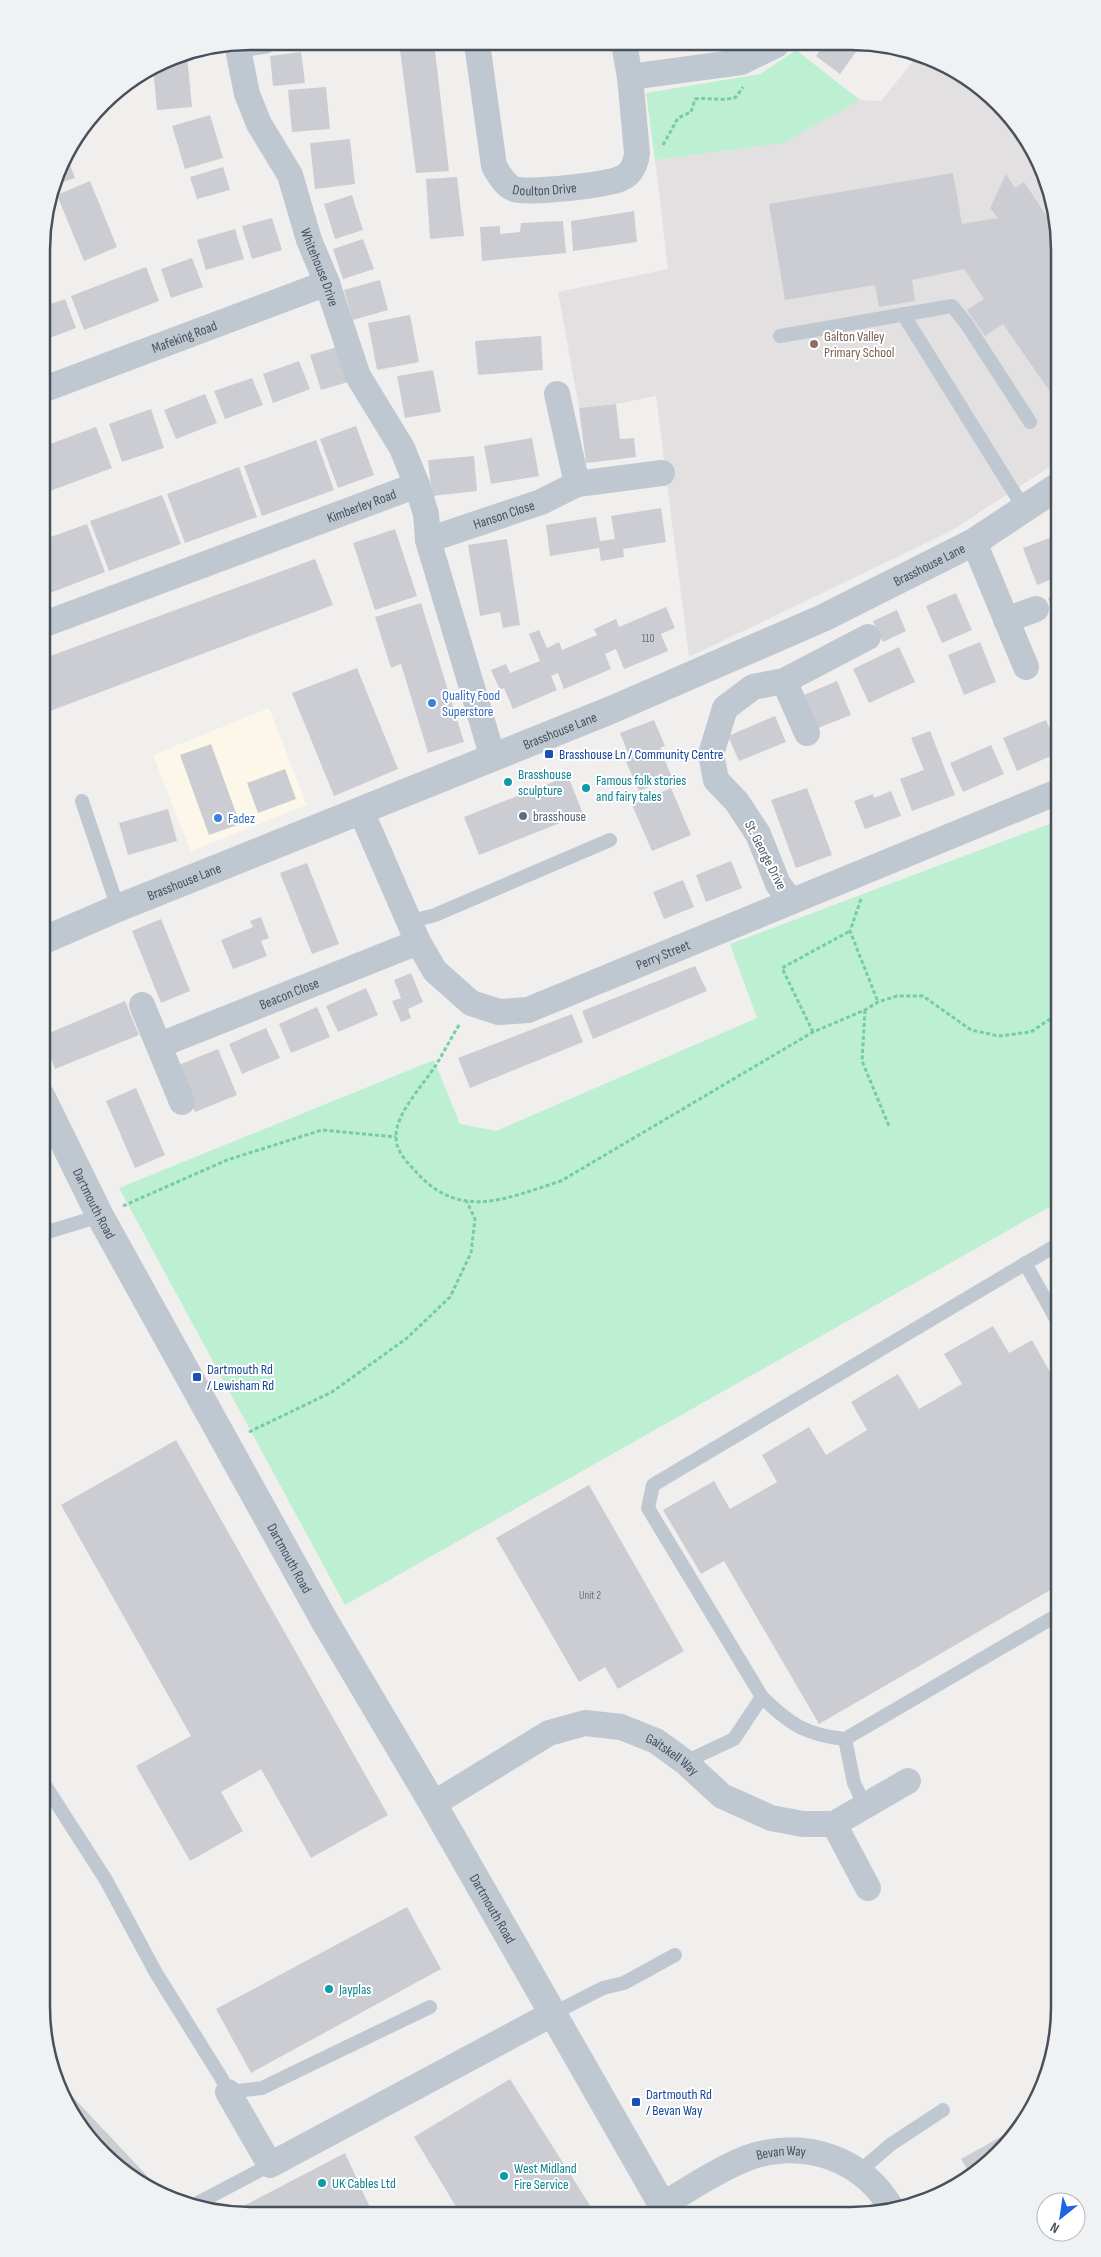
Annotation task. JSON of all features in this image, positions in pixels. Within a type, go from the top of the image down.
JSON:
[{"type":"street","name":"Whitehouse Drive","points":[[238,50],[247,94],[259,124],[290,175],[310,240],[327,283],[358,376],[402,448],[416,485]]},
{"type":"street","name":"Doulton Drive","points":[[477,50],[494,166],[502,179],[513,189],[532,191],[607,183],[624,178],[635,164],[637,153]]},
{"type":"street","points":[[625,50],[630,77],[637,153]]},
{"type":"street","points":[[630,77],[741,62],[764,50]]},
{"type":"street","name":"Mafeking Road","points":[[50,387],[327,283]]},
{"type":"street","points":[[557,394],[577,484]]},
{"type":"street","name":"Hanson Close","points":[[428,540],[541,502],[577,484],[662,473]]},
{"type":"street","points":[[416,485],[426,514],[428,540],[492,758]]},
{"type":"street","name":"Kimberley Road","points":[[50,622],[416,485]]},
{"type":"street","name":"Brasshouse Lane","points":[[50,938],[118,908],[611,710],[823,618],[974,542],[1051,491]]},
{"type":"street","points":[[974,542],[1026,667]]},
{"type":"street","points":[[1006,620],[1036,609]]},
{"type":"street","name":"St. George Drive","points":[[791,901],[778,884],[758,834],[737,802],[716,780],[711,754],[725,708],[752,687],[784,681],[868,637]]},
{"type":"street","points":[[784,681],[807,733]]},
{"type":"street","name":"Perry Street","points":[[361,811],[413,932],[434,972],[471,1003],[499,1012],[528,1010],[1051,795]]},
{"type":"street","name":"Beacon Close","points":[[160,1045],[413,932]]},
{"type":"street","points":[[142,1005],[182,1102]]},
{"type":"street","name":"Dartmouth Road","points":[[50,1113],[100,1216],[324,1620],[433,1804],[663,2207]]},
{"type":"street","name":"Gaitskell Way","points":[[433,1804],[549,1733],[585,1723],[621,1726],[656,1741],[685,1762],[722,1796],[770,1818],[803,1824],[834,1824]]},
{"type":"street","points":[[868,1888],[834,1824],[908,1781]]},
{"type":"street","points":[[228,2092],[270,2165],[552,2014]]},
{"type":"street","name":"Bevan Way","points":[[669,2207],[706,2179],[752,2156],[782,2150],[834,2157],[860,2171],[883,2194],[889,2203]]},
{"type":"lane","points":[[780,336],[829,329],[952,306],[966,323],[1030,422]]},
{"type":"lane","points":[[903,314],[1024,510]]},
{"type":"lane","points":[[82,801],[118,908]]},
{"type":"lane","points":[[413,932],[435,915],[610,840]]},
{"type":"lane","points":[[50,1232],[100,1216]]},
{"type":"lane","points":[[1051,1248],[653,1485],[648,1508],[762,1697],[783,1718],[800,1728],[821,1735],[845,1738],[1051,1619]]},
{"type":"lane","points":[[1025,1263],[1051,1308]]},
{"type":"lane","points":[[685,1762],[734,1739],[762,1697]]},
{"type":"lane","points":[[845,1738],[854,1783],[864,1806]]},
{"type":"lane","points":[[50,1793],[106,1880],[156,1972],[222,2079],[228,2092],[262,2088],[430,2007]]},
{"type":"lane","points":[[552,2014],[603,1988],[624,1983],[675,1955]]},
{"type":"lane","points":[[860,2171],[890,2145],[943,2110]]},
{"type":"lane","points":[[202,2201],[270,2165]]},
{"type":"path","points":[[637,153],[659,152],[678,118],[691,112],[695,99],[705,98],[726,101],[736,97],[742,89],[741,62]]},
{"type":"path","points":[[871,868],[850,932],[878,1002]]},
{"type":"path","points":[[813,1032],[782,968],[850,932]]},
{"type":"path","points":[[471,1003],[435,1066],[403,1112],[396,1137],[402,1157],[426,1183],[444,1196],[467,1202],[517,1195],[561,1181],[813,1032],[878,1002],[897,996],[923,996],[972,1030],[999,1036],[1032,1032],[1051,1018]]},
{"type":"path","points":[[864,1010],[862,1061],[889,1126]]},
{"type":"path","points":[[100,1216],[228,1160],[322,1130],[396,1137]]},
{"type":"path","points":[[226,1443],[332,1392],[407,1338],[450,1297],[471,1253],[475,1219],[467,1202]]},
{"type":"shaded area","name":"Galton Valley Primary School","points":[[914,61],[927,65],[973,91],[1001,118],[1024,150],[1036,174],[1044,198],[1051,237],[1051,466],[951,531],[689,657],[656,396],[616,404],[579,408],[558,292],[668,269],[655,160],[784,143],[860,100],[881,101]]},
{"type":"shaded area","points":[[269,708],[307,805],[191,851],[153,755]]},
{"type":"green space","points":[[796,50],[860,100],[784,143],[655,160],[646,93],[760,74]]},
{"type":"green space","points":[[1051,823],[1051,1206],[345,1605],[119,1188],[434,1060],[460,1124],[496,1131],[757,1018],[730,944]]},
{"type":"building","points":[[400,50],[435,50],[449,171],[416,173]]},
{"type":"building","points":[[820,50],[857,50],[840,74],[816,56]]},
{"type":"building","points":[[301,52],[305,83],[273,86],[270,56]]},
{"type":"building","points":[[188,60],[192,107],[157,110],[154,75]]},
{"type":"building","points":[[326,87],[330,129],[292,132],[288,90]]},
{"type":"building","points":[[210,115],[223,158],[185,169],[172,126]]},
{"type":"building","points":[[350,139],[355,184],[315,189],[310,143]]},
{"type":"building","points":[[70,164],[75,178],[62,182]]},
{"type":"building","points":[[223,167],[230,190],[197,199],[190,177]]},
{"type":"building","points":[[953,173],[962,224],[998,218],[990,208],[1006,174],[1015,188],[1024,182],[1048,218],[1051,237],[1051,393],[1003,324],[985,336],[967,310],[984,299],[964,269],[912,280],[915,301],[879,307],[875,285],[785,300],[769,204]]},
{"type":"building","points":[[457,177],[464,236],[430,239],[426,179]]},
{"type":"building","points":[[90,181],[117,247],[84,261],[58,195]]},
{"type":"building","points":[[352,195],[363,230],[335,239],[324,204]]},
{"type":"building","points":[[634,211],[637,242],[573,251],[571,221]]},
{"type":"building","points":[[272,218],[282,250],[252,259],[242,226]]},
{"type":"building","points":[[563,221],[566,253],[482,261],[480,227],[500,226],[500,234],[520,232],[521,223]]},
{"type":"building","points":[[235,229],[244,259],[206,270],[197,240]]},
{"type":"building","points":[[363,239],[374,269],[343,279],[333,249]]},
{"type":"building","points":[[192,258],[203,287],[171,298],[161,269]]},
{"type":"building","points":[[146,267],[159,301],[84,330],[71,296]]},
{"type":"building","points":[[380,280],[388,310],[353,320],[344,290]]},
{"type":"building","points":[[65,299],[76,328],[50,338],[50,304]]},
{"type":"building","points":[[410,315],[419,362],[377,370],[368,323]]},
{"type":"building","points":[[541,336],[543,370],[478,375],[475,341]]},
{"type":"building","points":[[337,347],[348,382],[321,390],[310,355]]},
{"type":"building","points":[[299,361],[310,389],[273,403],[263,374]]},
{"type":"building","points":[[433,370],[441,412],[405,418],[397,376]]},
{"type":"building","points":[[252,378],[263,405],[225,419],[214,391]]},
{"type":"building","points":[[205,394],[217,423],[176,439],[164,410]]},
{"type":"building","points":[[616,404],[620,439],[634,438],[636,457],[586,463],[579,408]]},
{"type":"building","points":[[151,409],[164,448],[122,462],[109,424]]},
{"type":"building","points":[[356,426],[374,475],[338,488],[320,439]]},
{"type":"building","points":[[96,427],[112,468],[50,491],[50,444]]},
{"type":"building","points":[[532,438],[539,476],[491,484],[484,446]]},
{"type":"building","points":[[316,440],[334,490],[262,516],[244,466]]},
{"type":"building","points":[[474,456],[477,491],[432,496],[428,460]]},
{"type":"building","points":[[239,467],[257,517],[185,543],[167,494]]},
{"type":"building","points":[[162,495],[181,544],[109,571],[90,521]]},
{"type":"building","points":[[661,508],[666,542],[623,549],[624,557],[601,561],[599,548],[550,556],[546,525],[596,517],[600,541],[615,539],[611,516]]},
{"type":"building","points":[[87,524],[105,572],[50,593],[50,537]]},
{"type":"building","points":[[395,529],[417,596],[375,610],[353,543]]},
{"type":"building","points":[[1051,537],[1051,580],[1037,585],[1023,548]]},
{"type":"building","points":[[507,539],[520,625],[503,628],[500,612],[480,616],[468,545]]},
{"type":"building","points":[[315,559],[333,605],[50,711],[50,656]]},
{"type":"building","points":[[956,593],[972,630],[942,643],[926,606]]},
{"type":"building","points":[[421,603],[464,742],[428,753],[401,664],[391,668],[375,617]]},
{"type":"building","points":[[666,607],[675,628],[661,634],[668,651],[624,669],[616,649],[605,654],[611,669],[564,689],[558,673],[551,676],[557,690],[513,709],[504,688],[500,690],[491,670],[506,664],[510,673],[540,661],[529,634],[539,630],[547,648],[559,642],[562,650],[597,635],[594,629],[616,619],[619,627]]},
{"type":"building","points":[[897,610],[906,631],[883,642],[873,621]]},
{"type":"building","points":[[980,642],[996,682],[964,695],[948,655]]},
{"type":"building","points":[[899,647],[915,682],[869,703],[853,669]]},
{"type":"building","points":[[357,668],[398,769],[334,796],[292,693]]},
{"type":"building","points":[[837,681],[851,715],[813,730],[799,697]]},
{"type":"building","points":[[775,716],[786,742],[739,761],[728,736]]},
{"type":"building","points":[[654,720],[665,746],[660,748],[672,778],[639,791],[626,762],[631,760],[620,733]]},
{"type":"building","points":[[1046,720],[1051,731],[1051,756],[1017,771],[1003,738]]},
{"type":"building","points":[[930,731],[955,795],[912,811],[900,779],[924,770],[911,738]]},
{"type":"building","points":[[211,744],[240,824],[209,835],[180,755]]},
{"type":"building","points":[[991,745],[1004,774],[963,792],[950,763]]},
{"type":"building","points":[[285,769],[296,799],[258,813],[247,783]]},
{"type":"building","name":"brasshouse","points":[[568,776],[583,814],[479,855],[464,817]]},
{"type":"building","points":[[671,788],[691,835],[652,851],[632,805]]},
{"type":"building","points":[[807,788],[832,855],[796,868],[771,800]]},
{"type":"building","points":[[891,791],[901,816],[865,829],[854,801],[873,794],[874,798]]},
{"type":"building","points":[[168,809],[177,841],[128,855],[119,823]]},
{"type":"building","points":[[731,861],[742,888],[706,902],[696,875]]},
{"type":"building","points":[[307,863],[339,944],[312,954],[280,873]]},
{"type":"building","points":[[683,880],[694,907],[664,919],[653,892]]},
{"type":"building","points":[[261,917],[269,938],[261,941],[267,956],[233,969],[221,940],[253,927],[250,921]]},
{"type":"building","points":[[161,919],[190,991],[161,1003],[132,931]]},
{"type":"building","points":[[695,966],[707,991],[593,1039],[582,1011]]},
{"type":"building","points":[[411,973],[423,1002],[408,1009],[411,1018],[401,1022],[392,1001],[401,998],[394,980]]},
{"type":"building","points":[[366,988],[378,1015],[338,1032],[326,1006]]},
{"type":"building","points":[[125,1001],[139,1035],[55,1069],[50,1056],[50,1033]]},
{"type":"building","points":[[317,1007],[330,1037],[291,1053],[279,1024]]},
{"type":"building","points":[[572,1014],[583,1042],[470,1088],[458,1058]]},
{"type":"building","points":[[266,1028],[280,1058],[242,1074],[229,1044]]},
{"type":"building","points":[[218,1049],[237,1095],[195,1112],[176,1066]]},
{"type":"building","points":[[136,1088],[165,1155],[135,1168],[106,1101]]},
{"type":"building","points":[[993,1326],[1009,1353],[1032,1340],[1051,1374],[1051,1590],[819,1724],[724,1561],[701,1574],[663,1510],[714,1481],[730,1509],[777,1482],[762,1455],[809,1427],[826,1455],[867,1430],[851,1402],[898,1374],[919,1409],[962,1384],[944,1354]]},
{"type":"building","points":[[176,1440],[388,1815],[311,1858],[261,1769],[221,1792],[243,1831],[190,1861],[136,1766],[191,1736],[61,1505]]},
{"type":"building","points":[[589,1485],[684,1651],[618,1689],[605,1667],[579,1682],[496,1538]]},
{"type":"building","name":"Jayplas","points":[[407,1907],[441,1969],[251,2073],[216,2009]]},
{"type":"building","name":"West Midland Fire Service","points":[[510,2079],[591,2207],[456,2207],[414,2137]]},
{"type":"building","points":[[71,2095],[151,2180],[128,2166],[100,2139],[91,2129]]},
{"type":"building","points":[[1005,2134],[967,2170],[961,2159]]},
{"type":"building","name":"UK Cables Ltd","points":[[345,2153],[370,2207],[250,2207],[241,2207]]},
{"type":"place","name":"Galton Valley Primary School","points":[[814,344]]},
{"type":"place","name":"Quality Food Superstore","points":[[432,703]]},
{"type":"place","name":"Brasshouse Ln / Community Centre","points":[[549,754]]},
{"type":"place","name":"Brasshouse sculpture","points":[[508,782]]},
{"type":"place","name":"Famous folk stories and fairy tales","points":[[586,788]]},
{"type":"place","name":"brasshouse","points":[[523,816]]},
{"type":"place","name":"Fadez","points":[[218,818]]},
{"type":"place","name":"Dartmouth Rd / Lewisham Rd","points":[[197,1377]]},
{"type":"place","name":"Jayplas","points":[[329,1989]]},
{"type":"place","name":"Dartmouth Rd / Bevan Way","points":[[636,2102]]},
{"type":"place","name":"West Midland Fire Service","points":[[504,2176]]},
{"type":"place","name":"UK Cables Ltd","points":[[322,2183]]}]
